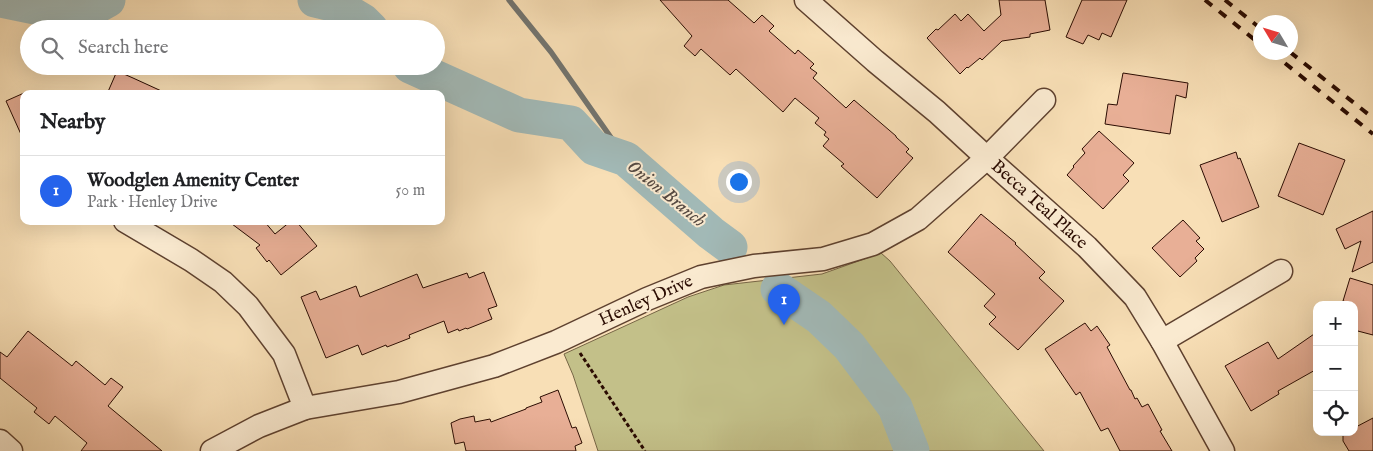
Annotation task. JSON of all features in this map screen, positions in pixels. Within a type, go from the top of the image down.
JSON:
[{"type":"street","name":"Becca Teal Place","points":[[806,0],[875,61],[937,112],[1088,247],[1135,298],[1162,341],[1223,451]]},
{"type":"street","name":"Henley Drive","points":[[212,451],[259,426],[305,408],[399,392],[494,366],[556,342],[701,276],[754,266],[823,259],[873,244],[918,219],[987,158],[1044,100]]},
{"type":"street","points":[[132,225],[191,260],[223,282],[248,306],[284,354],[305,408]]},
{"type":"street","points":[[1162,341],[1281,271]]},
{"type":"street","points":[[0,441],[11,451]]},
{"type":"path","points":[[579,351],[644,451]]},
{"type":"shaded area","points":[[881,253],[890,261],[1044,451],[598,451],[573,375],[564,354],[688,297],[724,285],[822,274]]},
{"type":"building","points":[[660,0],[728,0],[754,23],[762,15],[774,26],[769,31],[795,54],[798,50],[814,64],[810,68],[817,73],[813,78],[846,108],[854,100],[896,136],[909,149],[906,152],[913,158],[877,198],[841,166],[844,164],[823,146],[829,139],[824,135],[826,132],[815,123],[819,118],[795,98],[783,112],[736,69],[730,75],[701,49],[695,56],[684,46],[692,36]]},
{"type":"building","points":[[999,0],[1045,0],[1050,30],[1030,34],[1030,37],[1002,41],[982,60],[980,58],[960,74],[927,38],[955,14],[961,21],[968,14],[984,31],[1001,15]]},
{"type":"building","points":[[1082,0],[1127,0],[1111,37],[1102,33],[1099,40],[1088,35],[1083,44],[1066,37]]},
{"type":"building","points":[[1123,73],[1188,83],[1186,98],[1176,95],[1170,134],[1105,124],[1108,104],[1117,105]]},
{"type":"building","points":[[115,75],[126,75],[159,90],[109,90]]},
{"type":"building","points":[[20,95],[20,132],[6,101]]},
{"type":"building","points":[[1099,131],[1134,163],[1123,175],[1129,181],[1103,209],[1067,175],[1085,153],[1082,149]]},
{"type":"building","points":[[1299,143],[1345,160],[1323,215],[1278,196]]},
{"type":"building","points":[[1236,152],[1259,207],[1222,222],[1200,165]]},
{"type":"building","points":[[1373,211],[1373,262],[1352,272],[1361,241],[1345,249],[1336,229]]},
{"type":"building","points":[[981,214],[1016,243],[1045,272],[1039,278],[1064,301],[1018,350],[989,324],[996,317],[984,306],[995,294],[948,252]]},
{"type":"building","points":[[1183,220],[1200,238],[1196,241],[1204,249],[1195,258],[1197,261],[1180,277],[1152,248]]},
{"type":"building","points":[[233,225],[267,225],[275,234],[286,225],[299,225],[317,246],[281,275],[256,248],[260,245]]},
{"type":"building","points":[[484,272],[497,306],[488,309],[492,319],[467,329],[459,331],[458,329],[448,333],[444,321],[409,335],[410,338],[362,355],[358,345],[326,358],[301,297],[316,291],[320,300],[356,286],[360,297],[417,274],[423,288],[467,273],[469,278]]},
{"type":"building","points":[[1350,278],[1373,285],[1373,335],[1358,331],[1358,301],[1343,301]]},
{"type":"building","points":[[1085,323],[1091,331],[1097,326],[1110,345],[1107,347],[1135,399],[1137,398],[1142,407],[1148,404],[1162,430],[1160,431],[1172,451],[1120,451],[1108,428],[1101,431],[1080,392],[1076,395],[1045,349]]},
{"type":"building","points":[[28,331],[72,366],[76,361],[105,385],[111,378],[123,387],[108,406],[162,451],[81,451],[87,443],[55,416],[49,424],[34,412],[37,408],[0,378],[0,352],[7,357]]},
{"type":"building","points":[[1313,335],[1313,371],[1278,391],[1279,394],[1251,411],[1225,366],[1268,342],[1278,359]]},
{"type":"building","points":[[558,390],[572,428],[576,427],[582,443],[575,446],[576,451],[466,451],[464,442],[455,444],[451,423],[474,416],[475,422],[490,419],[491,422],[542,402],[540,397]]},
{"type":"building","points":[[1373,418],[1373,451],[1349,451],[1343,441],[1343,436],[1358,436],[1358,426]]},
{"type":"waterway","name":"Onion Branch","points":[[1,0],[79,16],[108,0]]},
{"type":"waterway","name":"Onion Branch","points":[[315,0],[336,5],[361,20]]},
{"type":"waterway","points":[[509,0],[551,52],[626,159]]},
{"type":"waterway","name":"Onion Branch","points":[[430,75],[519,115],[571,123],[594,148],[626,159],[711,233],[730,247]]},
{"type":"waterway","name":"Onion Branch","points":[[778,289],[819,317],[849,346],[895,407],[912,451]]},
{"type":"railway","points":[[1205,0],[1253,38]]},
{"type":"railway","points":[[1225,0],[1253,22]]},
{"type":"railway","points":[[1298,58],[1373,118]]},
{"type":"railway","points":[[1281,60],[1373,134]]},
{"type":"place","name":"Woodglen Amenity Center","points":[[784,325]]}]
